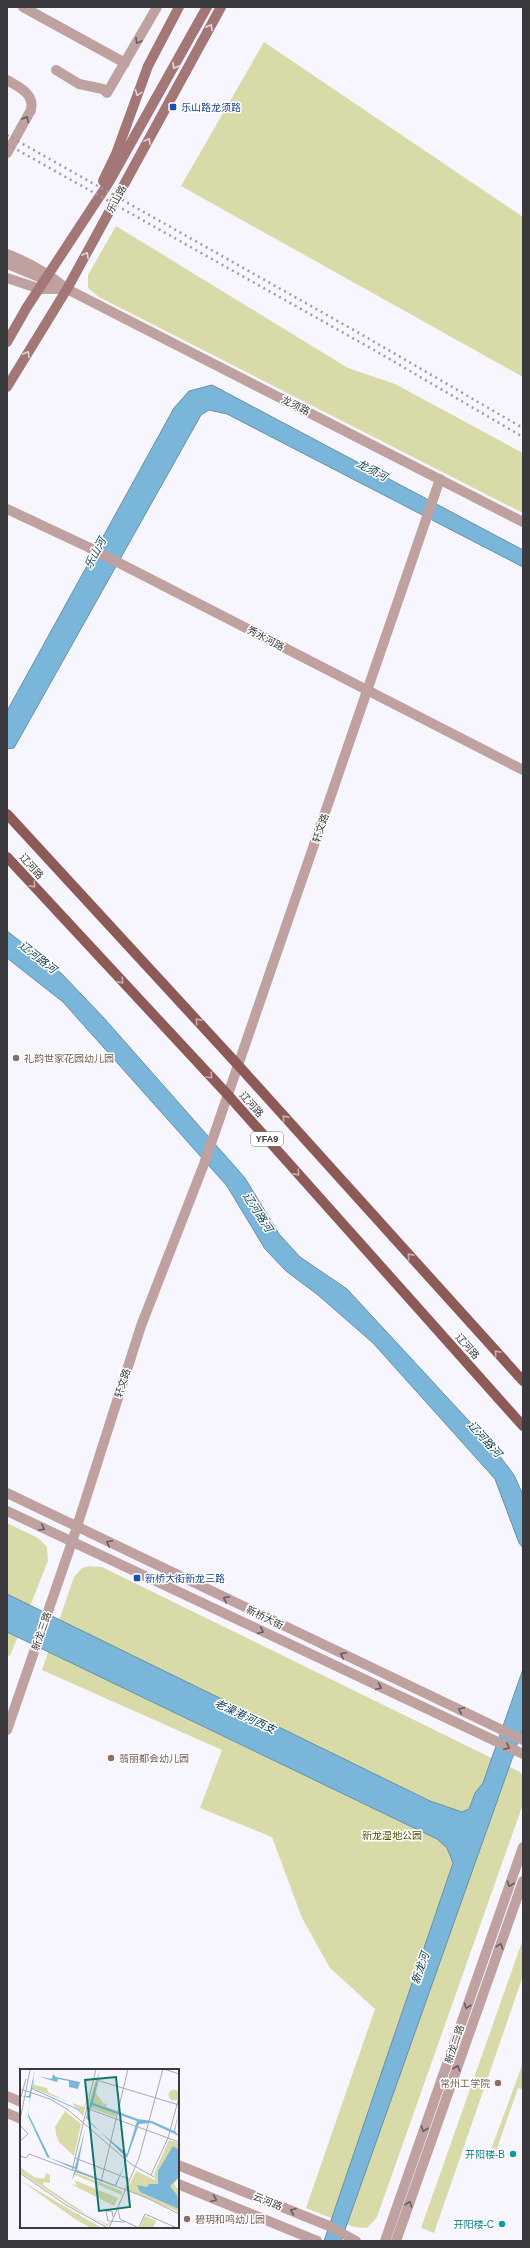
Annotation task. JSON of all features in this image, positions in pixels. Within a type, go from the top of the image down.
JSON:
[{"type":"main road","points":[[85,219],[116,154],[148,66],[179,7]]},
{"type":"main road","name":"乐山路","points":[[7,342],[117,168],[207,7]]},
{"type":"main road","name":"乐山路","points":[[7,388],[67,289],[221,7]]},
{"type":"main road","name":"辽河路","points":[[7,814],[238,1065],[523,1381]]},
{"type":"main road","name":"辽河路","points":[[7,856],[228,1095],[523,1426]]},
{"type":"street","points":[[23,7],[124,64]]},
{"type":"street","points":[[56,70],[79,84],[103,90],[107,93],[157,7]]},
{"type":"street","points":[[7,80],[30,96],[33,103],[31,110],[7,153]]},
{"type":"street","name":"龙须路","points":[[7,254],[29,263],[45,281],[67,289]]},
{"type":"street","points":[[7,264],[45,281]]},
{"type":"street","name":"龙须路","points":[[7,278],[45,281],[67,289],[523,522]]},
{"type":"street","name":"轩文路","points":[[49,1606],[72,1542],[141,1326],[204,1164],[440,479]]},
{"type":"street","name":"秀水河路","points":[[7,509],[88,547],[523,770]]},
{"type":"street","name":"新桥大街","points":[[7,1493],[76,1528],[523,1740]]},
{"type":"street","name":"新桥大街","points":[[7,1511],[523,1754]]},
{"type":"street","name":"新龙三路","points":[[7,1730],[49,1606]]},
{"type":"street","name":"新龙二路","points":[[384,2241],[523,1847]]},
{"type":"street","name":"新龙二路","points":[[396,2241],[523,1881]]},
{"type":"street","points":[[7,2096],[20,2102]]},
{"type":"street","points":[[7,2113],[20,2118]]},
{"type":"street","name":"云河路","points":[[179,2165],[329,2226],[356,2241]]},
{"type":"street","name":"云河路","points":[[179,2184],[317,2241]]},
{"type":"green space","points":[[264,42],[523,217],[523,377],[181,186]]},
{"type":"green space","points":[[116,226],[348,368],[395,384],[523,453],[523,513],[99,297],[88,288],[88,275]]},
{"type":"green space","points":[[7,1523],[38,1538],[47,1547],[48,1561],[10,1656],[7,1655]]},
{"type":"green space","name":"新龙湿地公园","points":[[89,1566],[102,1567],[520,1772],[523,1777],[523,1804],[377,2217],[367,2228],[354,2227],[306,2208],[375,2009],[330,1968],[302,1918],[272,1837],[200,1808],[222,1750],[42,1670],[74,1577],[82,1568]]},
{"type":"green space","points":[[523,1939],[523,1976],[434,2233],[421,2228]]},
{"type":"green space","points":[[523,2063],[523,2090],[518,2088],[494,2157],[489,2155]]},
{"type":"water","points":[[212,385],[523,550],[523,567],[227,414],[209,410],[201,415],[14,748],[7,749],[7,711],[174,408],[189,391]]},
{"type":"water","name":"辽河路河","points":[[7,931],[61,973],[103,1017],[245,1178],[279,1234],[300,1257],[347,1289],[493,1447],[514,1475],[523,1495],[523,1548],[519,1543],[495,1479],[373,1343],[318,1295],[286,1271],[265,1249],[227,1186],[63,1002],[7,958]]},
{"type":"water","points":[[7,1594],[430,1801],[462,1812],[469,1809],[475,1793],[483,1783],[523,1669],[523,1728],[341,2241],[324,2241],[453,1863],[447,1848],[437,1839],[7,1632]]},
{"type":"railway","points":[[7,135],[366,337],[523,428]]},
{"type":"railway","points":[[7,144],[374,350],[523,437]]},
{"type":"place","name":"乐山路龙须路","points":[[173,107]]},
{"type":"place","name":"礼韵世家花园幼儿园","points":[[16,1058]]},
{"type":"place","name":"新桥大街新龙三路","points":[[137,1578]]},
{"type":"place","name":"翡丽都会幼儿园","points":[[111,1758]]},
{"type":"place","name":"常州工学院","points":[[498,2083]]},
{"type":"place","name":"开阳楼-B","points":[[513,2154]]},
{"type":"place","name":"碧玥和鸣幼儿园","points":[[187,2219]]},
{"type":"place","name":"开阳楼-C","points":[[502,2224]]},
{"type":"water label","name":"龙须河","points":[[372,470]]},
{"type":"water label","name":"乐山河","points":[[95,553]]},
{"type":"water label","name":"老澡港河西支","points":[[245,1716]]},
{"type":"water label","name":"新龙河","points":[[420,1968]]}]
